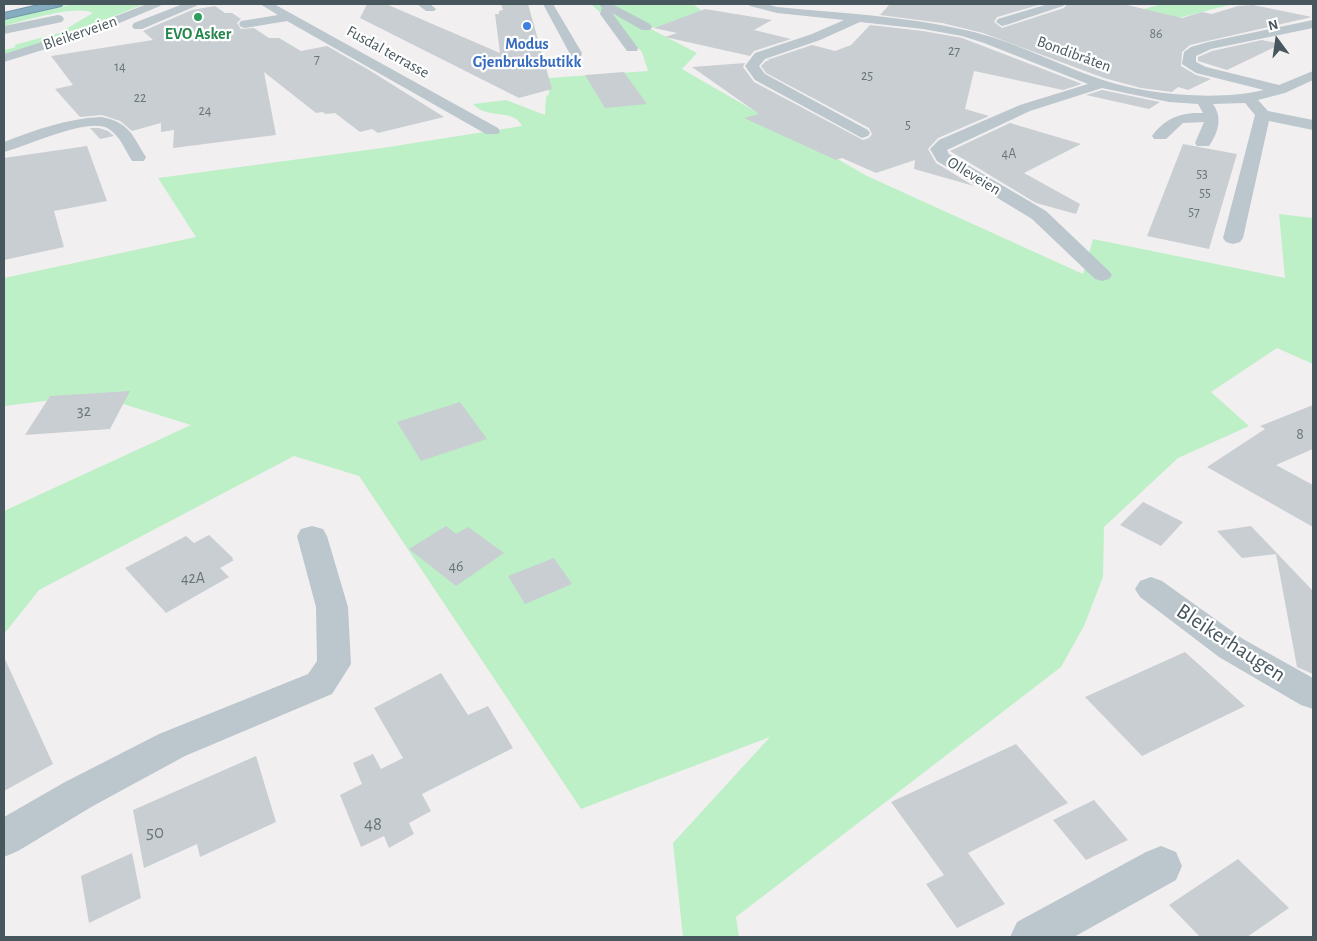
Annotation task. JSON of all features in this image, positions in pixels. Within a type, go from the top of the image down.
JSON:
[{"type":"highway","points":[[4,10],[32,4]]},
{"type":"highway","points":[[4,16],[57,4]]},
{"type":"street","name":"Bleikerveien","points":[[4,58],[87,32],[156,4]]},
{"type":"street","name":"Fusdal terrasse","points":[[266,4],[492,131]]},
{"type":"street","points":[[548,4],[576,53]]},
{"type":"street","name":"Bondibråten","points":[[754,4],[777,10],[923,25],[964,32],[1101,84],[1169,98],[1249,98],[1280,90],[1313,75]]},
{"type":"street","points":[[1002,22],[1060,4]]},
{"type":"street","points":[[632,48],[606,14],[606,5],[646,27]]},
{"type":"street","points":[[859,19],[886,8]]},
{"type":"street","points":[[137,27],[158,18],[195,9]]},
{"type":"street","points":[[247,18],[262,22],[290,17]]},
{"type":"street","points":[[4,30],[58,19]]},
{"type":"street","name":"Bondibråten","points":[[859,19],[816,37],[760,56],[752,66],[760,77],[862,133]]},
{"type":"street","points":[[1280,90],[1201,70],[1190,64],[1189,55],[1196,50],[1208,46],[1313,24]]},
{"type":"street","name":"Olleveien","points":[[1101,84],[1025,108],[945,142],[938,149],[942,157],[1039,215],[1102,276]]},
{"type":"street","points":[[1249,98],[1263,115],[1313,125]]},
{"type":"street","points":[[1201,99],[1211,110],[1212,118],[1212,124],[1203,144]]},
{"type":"street","points":[[1233,238],[1263,115]]},
{"type":"street","points":[[1160,136],[1176,119],[1193,116],[1212,118]]},
{"type":"street","points":[[4,147],[52,130],[106,122],[118,128],[138,157]]},
{"type":"street","points":[[4,838],[80,794],[172,745],[320,684],[334,664],[332,607],[312,536]]},
{"type":"street","name":"Bleikerhaugen","points":[[1151,589],[1231,648],[1313,695]]},
{"type":"street","points":[[1032,937],[1161,866]]},
{"type":"green space","points":[[74,4],[144,4],[62,37],[4,54],[4,50],[16,47],[14,45],[59,33],[93,13],[86,11],[63,12],[4,26],[4,19]]},
{"type":"green space","points":[[591,4],[693,4],[717,22],[649,28],[697,53],[682,69],[867,176],[1083,274],[1093,239],[1285,278],[1279,214],[1313,218],[1313,364],[1277,348],[1211,392],[1249,426],[1178,458],[1104,527],[1103,577],[1084,626],[1061,667],[736,917],[739,937],[683,937],[673,843],[770,737],[581,809],[359,476],[294,456],[39,590],[4,634],[4,511],[191,425],[94,395],[4,406],[4,278],[196,237],[158,178],[382,148],[522,126],[513,117],[485,112],[473,104],[506,100],[545,115],[546,97],[549,94],[549,78],[648,71],[642,52]]},
{"type":"green space","points":[[1162,4],[1233,4],[1159,23],[1125,14]]},
{"type":"building","points":[[367,4],[386,4],[500,53],[495,14],[499,14],[499,11],[503,10],[501,4],[528,4],[552,89],[519,98],[360,18]]},
{"type":"building","points":[[890,4],[1042,4],[997,17],[994,22],[1002,28],[1064,8],[1067,4],[1123,4],[1182,18],[1202,12],[1212,14],[1238,6],[1253,5],[1312,17],[1190,45],[1182,52],[1181,66],[1196,75],[1211,79],[1188,90],[1178,87],[1172,92],[1141,88],[1104,78],[983,33],[942,23],[880,15]]},
{"type":"building","points":[[215,6],[225,13],[232,13],[241,19],[237,23],[241,29],[254,28],[269,38],[279,38],[301,51],[327,46],[444,117],[378,133],[372,129],[360,132],[335,113],[316,113],[264,72],[276,135],[173,148],[174,130],[161,132],[161,123],[132,131],[120,121],[102,115],[80,117],[55,89],[73,85],[51,56],[153,40],[143,31],[192,10]]},
{"type":"building","points":[[705,9],[772,20],[754,30],[791,39],[754,51],[750,56],[665,37],[677,33],[654,28]]},
{"type":"building","points":[[870,25],[962,38],[1082,84],[1063,90],[974,71],[965,109],[989,116],[938,138],[928,149],[936,163],[974,186],[914,169],[915,160],[876,173],[842,158],[836,160],[744,118],[759,114],[692,67],[745,63],[743,67],[754,82],[863,140],[869,138],[872,134],[869,128],[766,73],[761,66],[766,61],[770,61],[767,60],[812,45],[835,51],[851,45]]},
{"type":"building","points":[[1262,40],[1281,44],[1227,70],[1198,61],[1198,57],[1212,51]]},
{"type":"building","points":[[624,72],[647,104],[605,108],[585,75]]},
{"type":"building","points":[[1102,90],[1160,102],[1149,109],[1086,95]]},
{"type":"building","points":[[1010,123],[1081,144],[1024,173],[1080,204],[1076,214],[1036,203],[950,151]]},
{"type":"building","points":[[90,128],[108,131],[114,136],[100,139]]},
{"type":"building","points":[[1183,144],[1237,154],[1209,249],[1147,236]]},
{"type":"building","points":[[87,146],[107,201],[54,211],[64,247],[4,260],[4,158]]},
{"type":"building","points":[[130,391],[110,429],[25,435],[50,396]]},
{"type":"building","points":[[460,402],[487,439],[421,461],[397,422]]},
{"type":"building","points":[[1313,405],[1313,449],[1276,465],[1313,485],[1313,527],[1207,467],[1265,429],[1260,426]]},
{"type":"building","points":[[1143,502],[1183,522],[1161,546],[1120,525]]},
{"type":"building","points":[[446,526],[456,534],[468,527],[504,553],[456,586],[409,549]]},
{"type":"building","points":[[1251,526],[1313,591],[1313,674],[1297,667],[1276,554],[1242,558],[1217,531]]},
{"type":"building","points":[[209,535],[234,560],[220,568],[229,577],[166,613],[125,568],[186,536],[194,543]]},
{"type":"building","points":[[554,558],[572,584],[525,604],[508,576]]},
{"type":"building","points":[[1185,652],[1245,706],[1142,756],[1085,697]]},
{"type":"building","points":[[4,657],[53,764],[4,791]]},
{"type":"building","points":[[441,673],[468,715],[488,706],[513,748],[422,794],[431,811],[409,823],[414,834],[389,848],[384,836],[361,847],[340,795],[362,784],[353,763],[373,754],[381,769],[403,758],[374,708]]},
{"type":"building","points":[[1016,744],[1068,803],[968,853],[1005,904],[957,928],[926,884],[944,875],[891,802]]},
{"type":"building","points":[[256,756],[276,822],[200,857],[197,844],[144,868],[133,810]]},
{"type":"building","points":[[1094,800],[1128,840],[1086,860],[1053,820]]},
{"type":"building","points":[[132,853],[141,898],[89,923],[81,876]]},
{"type":"building","points":[[1238,859],[1289,908],[1247,937],[1200,937],[1169,905]]},
{"type":"place","name":"EVO Asker","points":[[198,17]]},
{"type":"place","name":"Modus Gjenbruksbutikk","points":[[527,26]]}]
